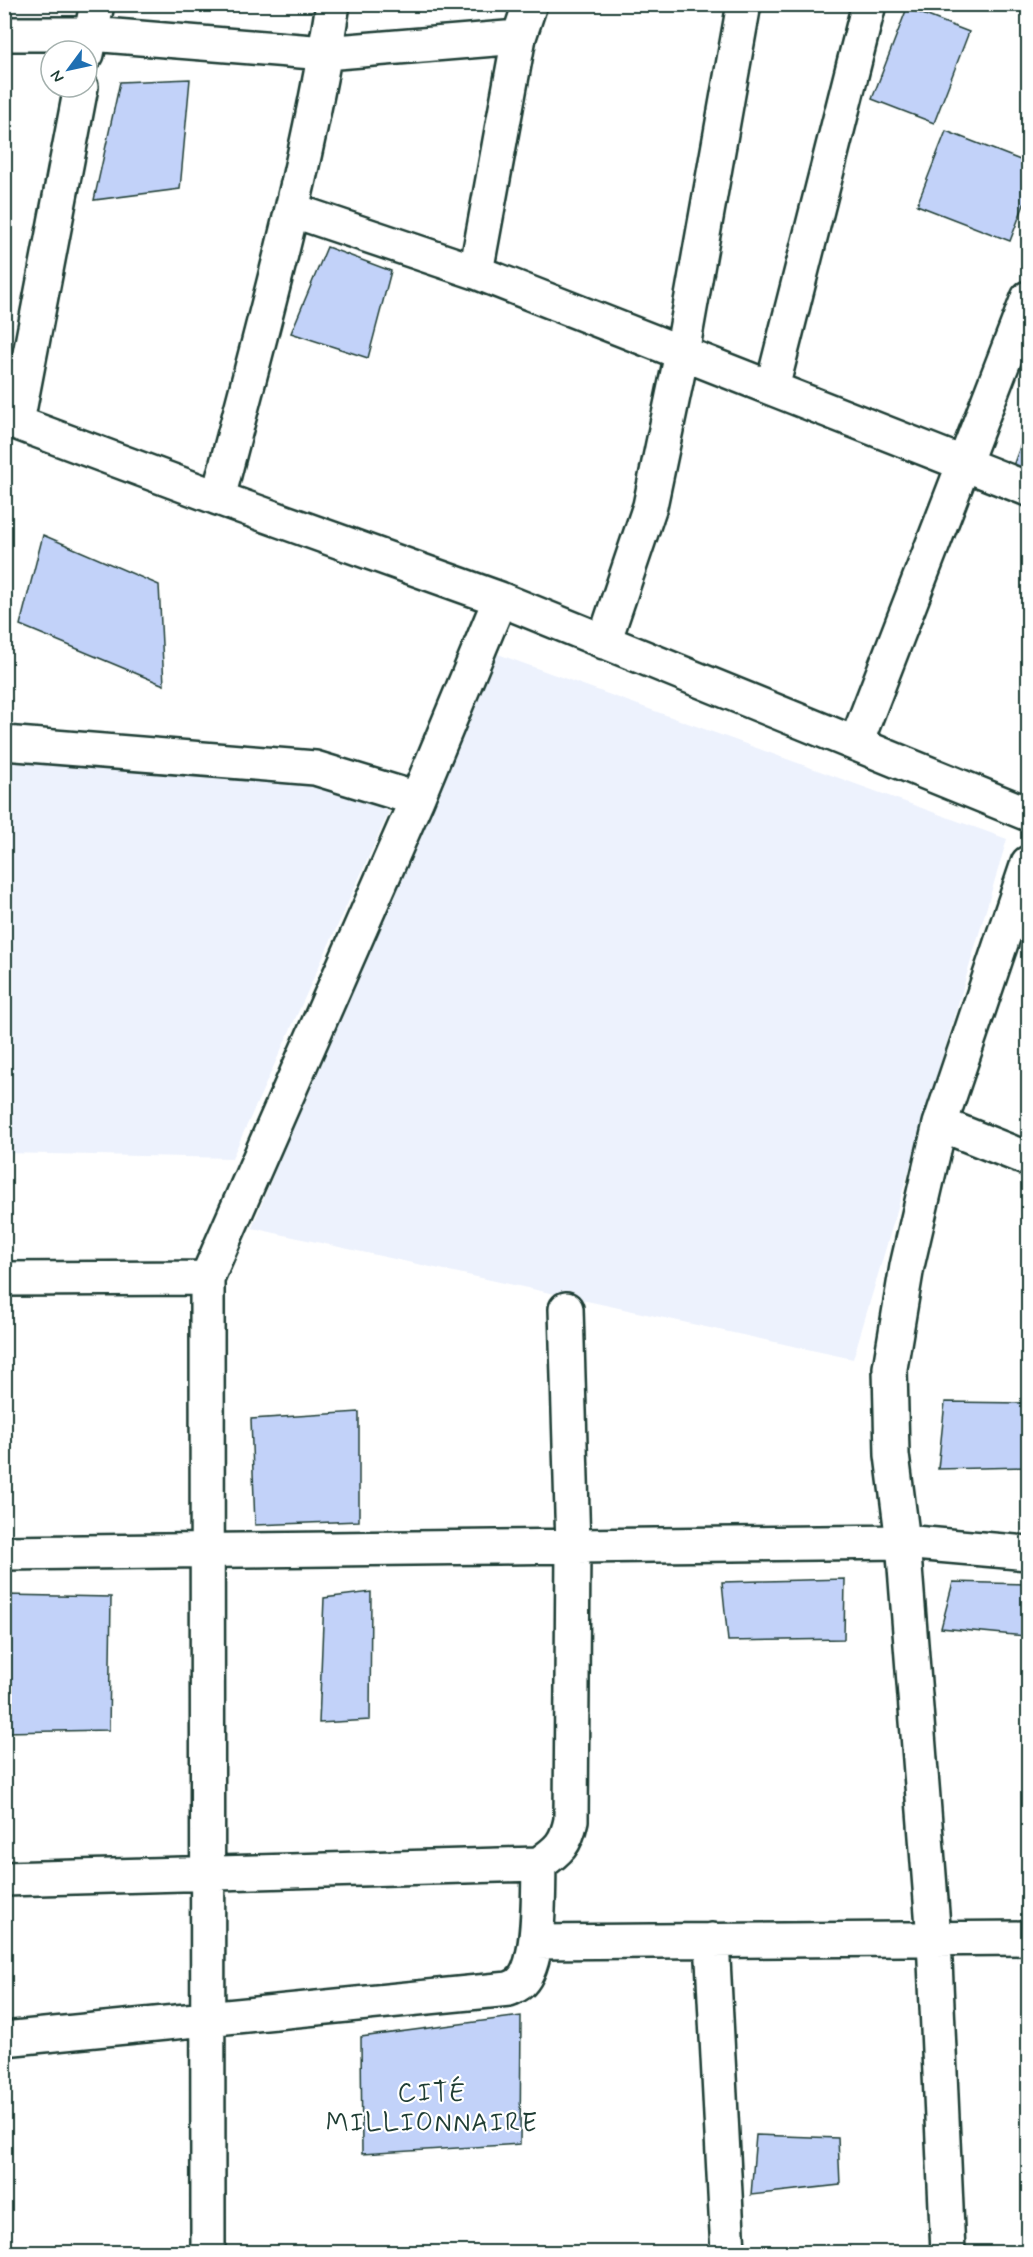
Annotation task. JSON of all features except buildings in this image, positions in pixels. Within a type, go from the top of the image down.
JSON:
[{"type":"street","points":[[218,498],[292,210],[333,4]]},
{"type":"street","points":[[476,272],[519,37],[530,4]]},
{"type":"street","points":[[603,642],[650,506],[682,353],[744,4]]},
{"type":"street","points":[[772,388],[869,4]]},
{"type":"street","points":[[4,34],[92,32],[325,53],[519,37]]},
{"type":"street","points":[[78,99],[11,420],[218,498],[500,599],[1029,814]]},
{"type":"street","points":[[292,210],[476,272],[1029,489]]},
{"type":"street","points":[[856,743],[1029,298]]},
{"type":"street","points":[[208,2253],[207,1278],[417,799],[500,599]]},
{"type":"street","points":[[4,743],[315,768],[417,799]]},
{"type":"street","points":[[948,2253],[934,1939],[903,1542],[892,1455],[890,1368],[907,1266],[940,1124],[1029,863]]},
{"type":"street","points":[[940,1124],[1029,1160]]},
{"type":"street","points":[[4,1279],[207,1278]]},
{"type":"street","points":[[4,1879],[539,1864],[557,1851],[567,1837],[571,1820],[573,1546],[566,1309]]},
{"type":"street","points":[[4,1553],[903,1542],[1029,1552]]},
{"type":"street","points":[[4,2039],[509,1989],[521,1983],[530,1970],[536,1942],[539,1864]]},
{"type":"street","points":[[536,1942],[1029,1938]]},
{"type":"street","points":[[712,1940],[728,2253]]},
{"type":"shaded area","points":[[484,649],[1007,839],[853,1359],[252,1228]]},
{"type":"shaded area","points":[[5,756],[340,784],[389,812],[232,1158],[5,1153]]},
{"type":"district","name":"CITÉ MILLIONNAIRE","points":[[432,2107]]}]
